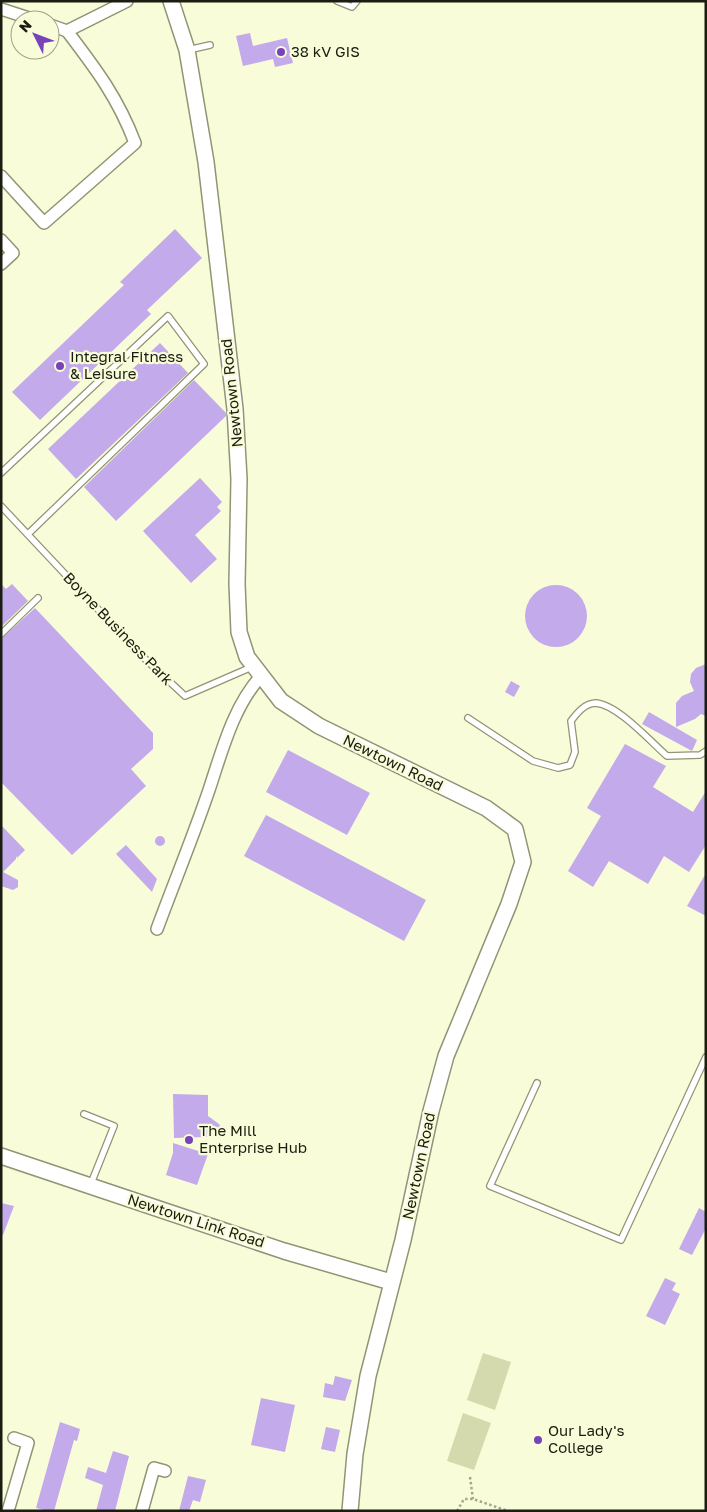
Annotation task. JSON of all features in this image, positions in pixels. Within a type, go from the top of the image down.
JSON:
[{"type":"street","points":[[67,31],[127,1]]},
{"type":"street","name":"Newtown Road","points":[[171,1],[187,50],[206,162],[235,409],[239,479],[237,584],[239,632],[247,657],[281,701],[320,726],[493,814],[515,830],[523,862],[510,904],[446,1056],[431,1111],[403,1240],[368,1376],[355,1454],[350,1511]]},
{"type":"street","points":[[1,176],[44,224],[135,143],[124,115],[109,87],[67,31],[60,29]]},
{"type":"street","points":[[1,240],[13,253],[1,264]]},
{"type":"street","points":[[157,929],[209,790],[220,751],[257,671]]},
{"type":"street","name":"Newtown Link Road","points":[[1,1156],[284,1251],[391,1282]]},
{"type":"street","points":[[8,1511],[28,1443],[14,1438]]},
{"type":"street","points":[[142,1511],[154,1468],[165,1471]]},
{"type":"lane","points":[[337,1],[352,7],[357,1]]},
{"type":"lane","points":[[187,50],[210,45]]},
{"type":"lane","points":[[1,472],[168,316],[204,364],[28,534]]},
{"type":"lane","name":"Boyne Business Park","points":[[1,506],[142,656],[185,696],[257,671]]},
{"type":"lane","points":[[1,634],[38,598]]},
{"type":"lane","points":[[468,718],[533,761],[558,768],[570,765],[575,752],[571,721],[581,709],[594,703],[612,708],[667,756],[700,755],[706,751]]},
{"type":"lane","points":[[537,1083],[490,1186],[621,1240],[706,1057]]},
{"type":"lane","points":[[84,1114],[114,1126],[90,1186]]},
{"type":"path","points":[[470,1477],[473,1499]]},
{"type":"path","points":[[457,1511],[464,1499],[473,1499],[508,1511]]},
{"type":"green space","points":[[483,1353],[511,1362],[495,1410],[467,1400]]},
{"type":"green space","points":[[463,1413],[491,1423],[474,1470],[447,1461]]},
{"type":"building","points":[[250,33],[253,46],[287,38],[293,63],[275,67],[273,59],[243,66],[236,36]]},
{"type":"building","points":[[175,229],[202,258],[147,310],[151,314],[40,420],[12,392],[124,285],[120,282]]},
{"type":"building","points":[[160,343],[188,373],[76,479],[48,449]]},
{"type":"building","points":[[194,380],[226,413],[226,416],[116,521],[84,487]]},
{"type":"building","points":[[200,478],[222,502],[217,507],[221,511],[195,535],[217,559],[191,583],[143,531]]},
{"type":"building","points":[[1,584],[6,589],[12,584],[28,601],[1,627]]},
{"type":"building","points":[[550,585],[562,585],[578,594],[585,604],[587,616],[585,628],[578,638],[562,647],[550,647],[539,642],[530,633],[525,622],[525,610],[530,599],[539,590]]},
{"type":"building","points":[[35,608],[153,733],[153,749],[131,769],[146,786],[72,855],[1,782],[1,639]]},
{"type":"building","points":[[706,664],[706,716],[701,714],[695,719],[676,727],[676,703],[682,696],[694,691],[690,682],[691,674],[696,668]]},
{"type":"building","points":[[511,681],[520,686],[514,697],[505,692]]},
{"type":"building","points":[[649,712],[697,740],[692,751],[642,724]]},
{"type":"building","points":[[625,744],[666,766],[653,787],[693,812],[706,791],[706,845],[689,872],[664,856],[648,884],[609,861],[593,887],[568,871],[601,816],[587,808]]},
{"type":"building","points":[[288,750],[370,793],[347,835],[266,792]]},
{"type":"building","points":[[266,815],[426,900],[404,941],[244,856]]},
{"type":"building","points":[[1,825],[25,850],[17,858],[16,856],[16,859],[3,872],[18,880],[18,887],[13,890],[1,886]]},
{"type":"building","points":[[160,836],[165,841],[160,846],[155,841]]},
{"type":"building","points":[[126,845],[157,879],[152,892],[116,854]]},
{"type":"building","points":[[706,873],[706,916],[687,906]]},
{"type":"building","points":[[173,1094],[208,1095],[208,1116],[219,1124],[225,1135],[207,1134],[207,1137],[174,1138]]},
{"type":"building","points":[[173,1143],[208,1154],[197,1185],[166,1175],[173,1153]]},
{"type":"building","points":[[1,1203],[14,1206],[3,1235],[1,1235]]},
{"type":"building","points":[[699,1208],[706,1212],[706,1228],[692,1255],[679,1249]]},
{"type":"building","points":[[665,1278],[676,1283],[672,1290],[680,1294],[665,1325],[646,1316]]},
{"type":"building","points":[[335,1376],[352,1380],[345,1401],[323,1397],[325,1383],[333,1385]]},
{"type":"building","points":[[261,1398],[295,1405],[285,1452],[251,1445]]},
{"type":"building","points":[[60,1422],[80,1429],[77,1441],[74,1440],[54,1511],[48,1511],[36,1508]]},
{"type":"building","points":[[326,1427],[340,1430],[335,1452],[321,1449]]},
{"type":"building","points":[[113,1451],[129,1456],[115,1511],[96,1511],[103,1485],[85,1478],[88,1467],[106,1473]]},
{"type":"building","points":[[188,1476],[206,1480],[200,1502],[193,1500],[189,1511],[179,1511]]},
{"type":"place","name":"38 kV GIS","points":[[281,52]]},
{"type":"place","name":"Integral Fitness & Leisure","points":[[60,366]]},
{"type":"place","name":"The Mill Enterprise Hub","points":[[189,1140]]},
{"type":"place","name":"Our Lady's College","points":[[538,1440]]}]
